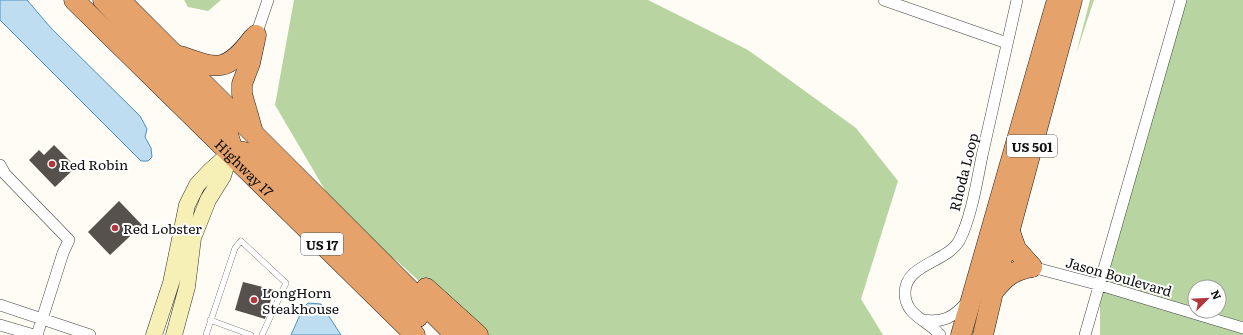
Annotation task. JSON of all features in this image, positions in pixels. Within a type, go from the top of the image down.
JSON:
[{"type":"highway","name":"Highway 17","points":[[74,0],[415,335]]},
{"type":"highway","points":[[104,0],[227,132],[231,144],[230,153],[236,151],[246,152],[259,160],[436,335]]},
{"type":"highway","name":"US 17","points":[[120,0],[455,335]]},
{"type":"highway","name":"US 501","points":[[961,335],[1057,0]]},
{"type":"highway","name":"US 501","points":[[983,335],[1010,228],[1072,0]]},
{"type":"highway","points":[[174,54],[207,66],[220,66],[228,63],[240,55],[256,35]]},
{"type":"highway","points":[[253,133],[242,94],[242,84],[250,63],[256,35]]},
{"type":"highway","points":[[345,224],[397,261],[478,335]]},
{"type":"highway","points":[[1010,228],[1016,248],[1032,268]]},
{"type":"highway","points":[[993,292],[1005,277],[1018,270],[1032,268]]},
{"type":"street","points":[[256,35],[268,0]]},
{"type":"street","points":[[884,0],[1007,43]]},
{"type":"street","name":"Rhoda Loop","points":[[920,320],[912,313],[907,304],[905,293],[907,281],[914,272],[939,260],[959,241],[973,199],[1017,0]]},
{"type":"street","points":[[1084,335],[1100,285],[1181,0]]},
{"type":"street","points":[[154,335],[171,283],[187,205],[197,185],[230,153]]},
{"type":"street","points":[[174,335],[187,287],[194,238],[208,200],[223,176],[230,153]]},
{"type":"street","points":[[0,165],[5,174],[70,240],[63,253],[36,335],[0,325]]},
{"type":"street","name":"Jason Boulevard","points":[[1032,268],[1100,285],[1243,328]]},
{"type":"street","points":[[920,320],[935,322],[944,320],[958,312],[972,295]]},
{"type":"street","points":[[0,305],[90,335]]},
{"type":"street","points":[[920,320],[940,335]]},
{"type":"lane","points":[[206,335],[235,248],[241,241],[286,283],[262,335]]},
{"type":"lane","points":[[210,320],[251,335]]},
{"type":"green space","points":[[184,0],[221,0],[208,11],[188,7]]},
{"type":"green space","points":[[294,0],[648,0],[748,50],[856,128],[898,181],[861,299],[883,335],[478,335],[397,261],[345,224],[275,105]]},
{"type":"green space","points":[[1090,0],[1094,0],[1076,54]]},
{"type":"green space","points":[[1181,0],[1243,0],[1243,335],[1100,335],[1100,285]]},
{"type":"water","points":[[0,0],[27,0],[51,28],[140,116],[147,129],[145,137],[151,148],[152,157],[148,161],[141,161],[0,20]]},
{"type":"water","points":[[308,303],[321,304],[341,335],[291,335],[303,308]]},
{"type":"building","name":"Red Robin","points":[[54,145],[76,167],[55,187],[29,160],[39,150],[44,155]]},
{"type":"building","name":"Red Lobster","points":[[119,201],[142,225],[110,255],[88,232]]},
{"type":"building","name":"LongHorn Steakhouse","points":[[243,282],[274,290],[265,319],[235,310]]},
{"type":"place","name":"Red Robin","points":[[52,164]]},
{"type":"place","name":"Red Lobster","points":[[115,228]]},
{"type":"place","name":"LongHorn Steakhouse","points":[[254,300]]}]
